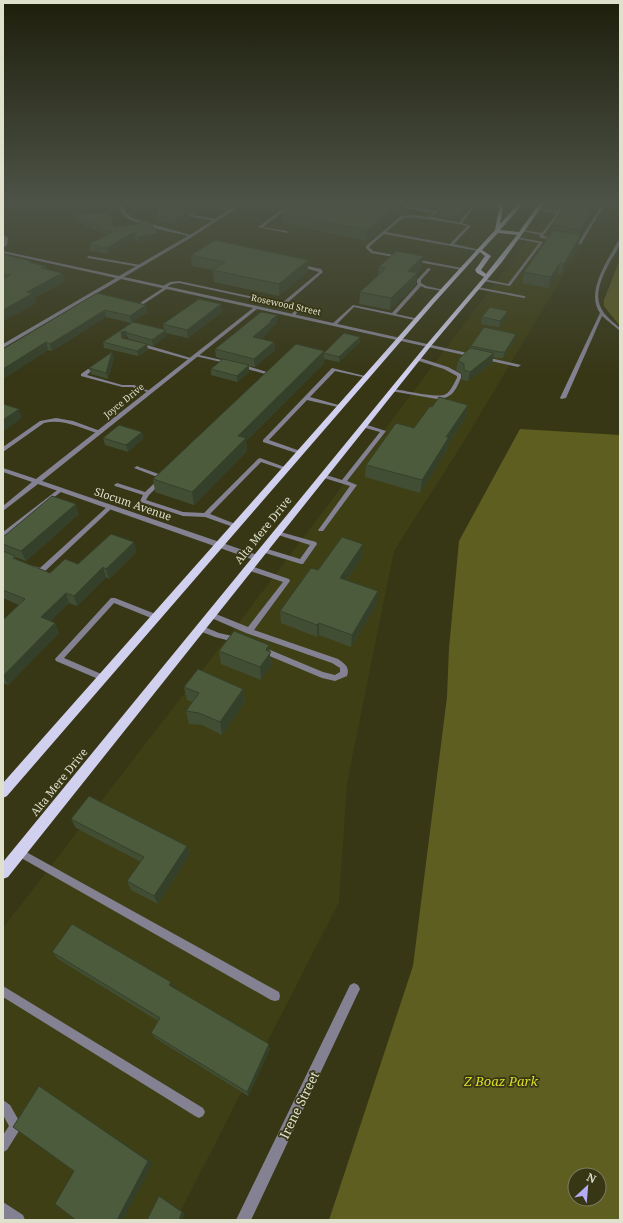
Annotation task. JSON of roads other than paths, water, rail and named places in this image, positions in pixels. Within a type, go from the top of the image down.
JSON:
[{"type":"main road","name":"Alta Mere Drive","points":[[3,792],[469,261]]},
{"type":"main road","points":[[484,261],[478,270],[486,278]]},
{"type":"main road","name":"Alta Mere Drive","points":[[3,872],[429,345],[499,261]]},
{"type":"street","name":"Rosewood Street","points":[[44,261],[518,365]]},
{"type":"street","points":[[3,346],[149,261]]},
{"type":"street","name":"Joyce Drive","points":[[3,509],[257,307]]},
{"type":"street","name":"Slocum Avenue","points":[[3,470],[257,558]]},
{"type":"street","name":"Irene Street","points":[[243,1220],[354,989]]},
{"type":"lane","points":[[112,261],[140,266]]},
{"type":"lane","points":[[421,261],[462,269]]},
{"type":"lane","points":[[486,278],[509,285],[527,261]]},
{"type":"lane","points":[[610,261],[596,295],[598,308],[620,330]]},
{"type":"lane","points":[[283,304],[322,272],[320,270],[298,265]]},
{"type":"lane","points":[[429,269],[419,280],[421,284],[425,287],[442,290]]},
{"type":"lane","points":[[125,303],[138,306],[171,283],[179,282],[283,304],[297,309],[293,315]]},
{"type":"lane","points":[[393,315],[421,284]]},
{"type":"lane","points":[[478,288],[524,297]]},
{"type":"lane","points":[[334,324],[353,306],[417,320]]},
{"type":"lane","points":[[563,398],[602,312]]},
{"type":"lane","points":[[133,343],[271,374]]},
{"type":"lane","points":[[393,390],[423,396],[444,397],[448,395],[459,378],[459,375],[446,368],[418,359]]},
{"type":"lane","points":[[301,453],[265,442],[334,368],[367,377]]},
{"type":"lane","points":[[90,370],[83,375],[122,386],[132,386],[150,392]]},
{"type":"lane","points":[[306,398],[340,407]]},
{"type":"lane","points":[[3,450],[48,419],[57,419],[100,432]]},
{"type":"lane","points":[[343,482],[382,431],[364,426]]},
{"type":"lane","points":[[206,515],[260,460],[287,469]]},
{"type":"lane","points":[[137,468],[164,477],[146,494],[143,501],[183,514],[206,515],[236,526]]},
{"type":"lane","points":[[321,530],[354,486],[323,476]]},
{"type":"lane","points":[[117,485],[146,494]]},
{"type":"lane","points":[[3,535],[60,490]]},
{"type":"lane","points":[[28,566],[41,571],[110,507]]},
{"type":"lane","points":[[264,550],[301,562],[314,544],[277,533]]},
{"type":"lane","points":[[249,568],[287,581],[249,631]]},
{"type":"lane","points":[[102,678],[59,659],[113,600],[156,617]]},
{"type":"lane","points":[[200,628],[250,645],[322,675],[335,678],[344,674],[344,667],[335,661],[249,631],[211,615]]},
{"type":"lane","points":[[19,852],[275,996]]},
{"type":"lane","points":[[3,992],[199,1112]]},
{"type":"lane","points":[[3,1106],[16,1126],[3,1146]]},
{"type":"park label","name":"Z Boaz Park","points":[[501,1081]]}]
